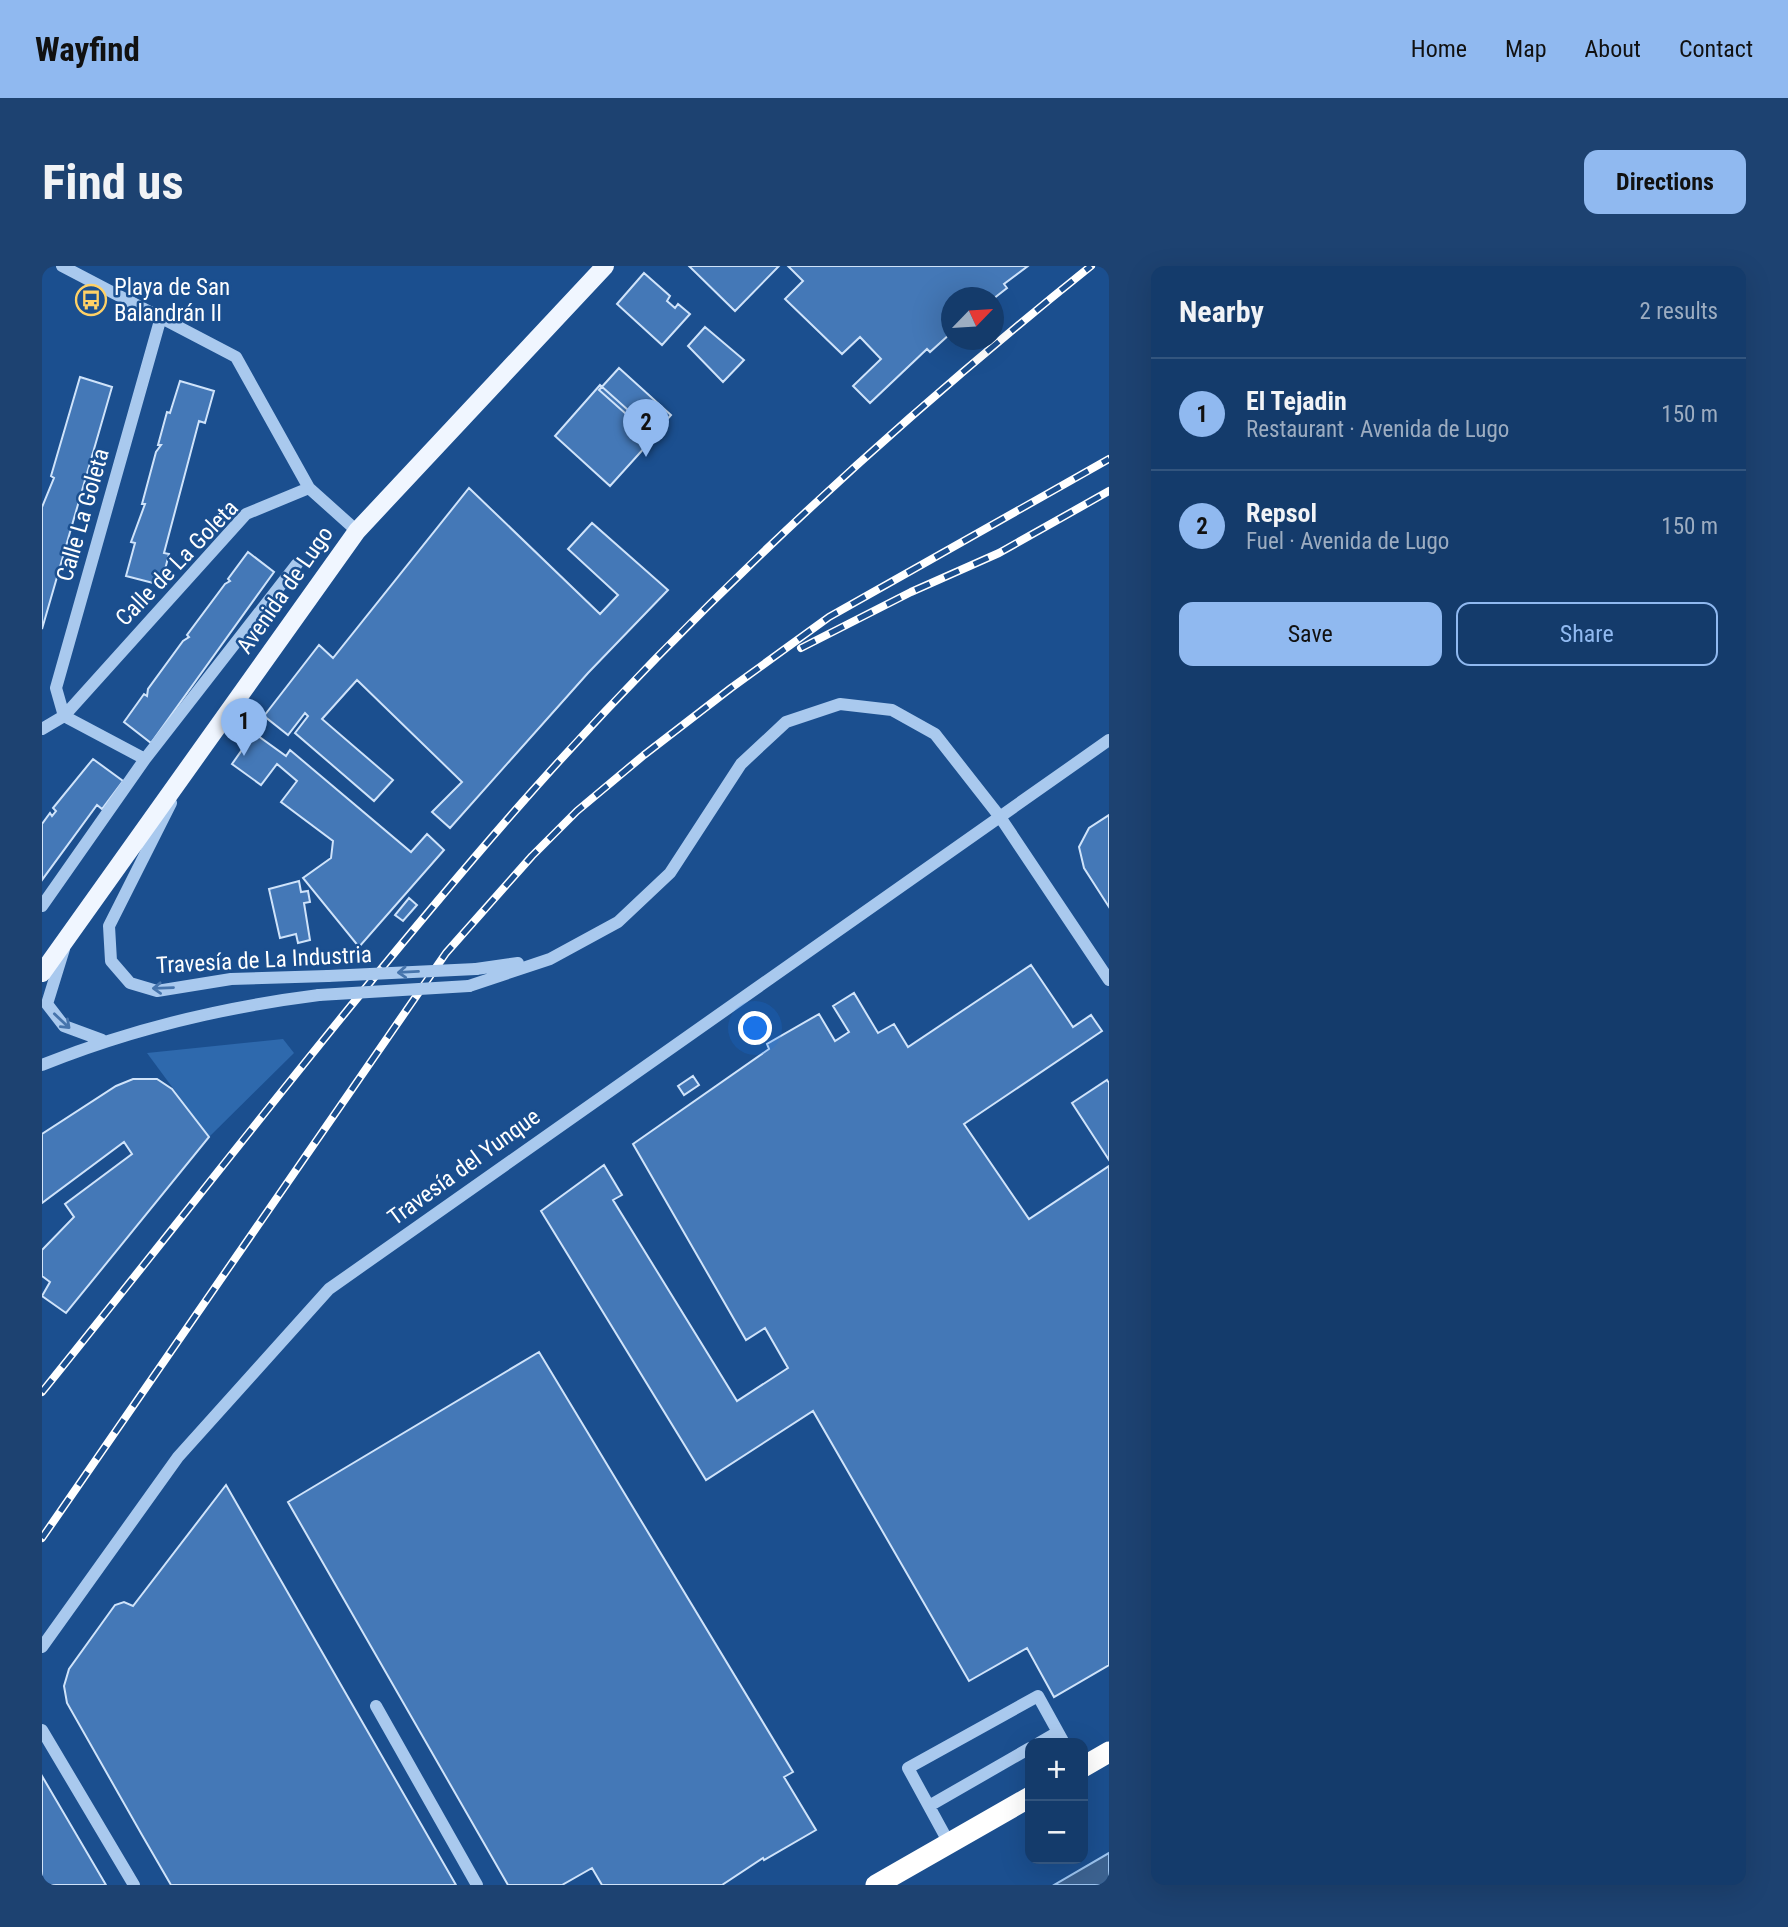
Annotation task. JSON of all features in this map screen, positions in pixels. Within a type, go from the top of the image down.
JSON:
[{"type":"highway","points":[[1088,1764],[1109,1752]]},
{"type":"highway","points":[[876,1885],[1025,1800]]},
{"type":"main road","name":"Avenida de Lugo","points":[[42,973],[357,531],[605,266]]},
{"type":"street","points":[[62,266],[236,357],[309,488],[357,531]]},
{"type":"street","name":"Calle La Goleta","points":[[64,716],[56,688],[161,317]]},
{"type":"street","name":"Calle de La Goleta","points":[[42,729],[64,716],[246,514],[309,488]]},
{"type":"street","points":[[42,906],[145,760],[297,564]]},
{"type":"street","name":"Travesía de La Industria","points":[[42,1065],[102,1040],[248,1004],[319,995],[469,986],[550,959],[618,922],[670,873],[741,764],[786,722],[840,704],[891,710],[934,734],[1000,817],[1109,980]]},
{"type":"street","points":[[64,716],[145,760]]},
{"type":"street","points":[[1000,817],[1109,740]]},
{"type":"street","name":"Travesía de La Industria","points":[[185,775],[109,926],[111,961],[130,983],[158,990],[231,979],[476,969],[550,959]]},
{"type":"street","name":"Travesía del Yunque","points":[[42,1647],[177,1457],[329,1289],[1000,817]]},
{"type":"street","points":[[67,937],[47,1004],[64,1026],[102,1040]]},
{"type":"street","points":[[949,1843],[908,1768],[1038,1696],[1061,1738]]},
{"type":"street","points":[[376,1706],[477,1885]]},
{"type":"street","points":[[42,1730],[134,1885]]},
{"type":"street","points":[[929,1806],[1025,1751]]},
{"type":"shaded area","points":[[283,1039],[294,1053],[209,1137],[147,1053]]},
{"type":"shaded area","points":[[1109,1853],[1109,1885],[1054,1885]]},
{"type":"building","points":[[689,266],[779,266],[735,311]]},
{"type":"building","points":[[788,266],[1028,266],[1004,284],[1007,288],[1004,290],[1004,287],[941,287],[941,342],[930,352],[927,349],[870,403],[853,386],[881,359],[860,337],[842,354],[785,299],[803,281]]},
{"type":"building","points":[[644,273],[670,296],[667,301],[675,308],[678,304],[690,314],[662,345],[617,304]]},
{"type":"building","points":[[705,327],[744,360],[723,382],[688,346]]},
{"type":"building","points":[[619,368],[671,415],[652,437],[599,390]]},
{"type":"building","points":[[80,377],[112,387],[42,629],[42,507],[54,478],[51,476]]},
{"type":"building","points":[[180,381],[214,391],[205,423],[199,421],[164,553],[169,554],[161,585],[126,576],[135,543],[131,542],[145,504],[142,504],[156,452],[161,445],[158,445],[167,412],[170,413]]},
{"type":"building","points":[[600,385],[656,435],[610,486],[555,436]]},
{"type":"building","points":[[469,488],[600,614],[618,595],[568,549],[592,523],[668,590],[588,673],[450,828],[432,812],[462,782],[357,680],[322,719],[393,780],[374,801],[295,733],[308,716],[305,713],[288,735],[264,716],[319,645],[333,658]]},
{"type":"building","points":[[248,552],[274,572],[151,743],[124,722],[144,694],[147,696],[148,689],[183,641],[189,637],[187,635],[225,584],[230,581],[228,579]]},
{"type":"building","points":[[254,733],[286,756],[290,750],[411,852],[427,834],[444,850],[359,947],[303,878],[331,858],[333,841],[281,802],[297,781],[277,764],[261,785],[232,764]]},
{"type":"building","points":[[93,759],[123,781],[102,809],[97,805],[42,880],[42,824],[50,813],[52,816],[56,811],[53,808]]},
{"type":"building","points":[[1109,815],[1109,907],[1084,868],[1079,847],[1089,828]]},
{"type":"building","points":[[299,881],[301,892],[308,891],[310,902],[304,903],[310,940],[298,943],[296,934],[280,938],[269,889]]},
{"type":"building","points":[[409,898],[417,905],[403,921],[395,915]]},
{"type":"building","points":[[1031,965],[1073,1027],[1091,1015],[1102,1031],[964,1124],[1029,1219],[1109,1166],[1109,1665],[1054,1697],[1027,1648],[969,1681],[813,1411],[706,1480],[541,1211],[604,1165],[622,1195],[613,1200],[737,1401],[788,1368],[765,1328],[746,1340],[633,1144],[769,1049],[767,1044],[819,1014],[835,1041],[849,1032],[833,1006],[854,993],[878,1033],[894,1024],[908,1047]]},
{"type":"building","points":[[693,1076],[699,1085],[684,1095],[678,1086]]},
{"type":"building","points":[[133,1079],[157,1079],[172,1089],[209,1137],[66,1313],[42,1296],[50,1282],[42,1276],[42,1250],[74,1217],[65,1204],[132,1154],[124,1142],[42,1203],[42,1134],[116,1086]]},
{"type":"building","points":[[1107,1080],[1109,1083],[1109,1160],[1072,1103]]},
{"type":"building","points":[[539,1352],[793,1772],[784,1777],[816,1830],[764,1860],[763,1858],[722,1885],[602,1885],[592,1868],[562,1885],[508,1885],[288,1502]]},
{"type":"building","points":[[226,1485],[456,1885],[171,1885],[142,1835],[67,1703],[64,1686],[69,1669],[115,1605],[124,1602],[133,1606]]},
{"type":"building","points":[[42,1776],[106,1885],[42,1885]]},
{"type":"railway","points":[[42,1392],[274,1101],[451,885],[512,814],[647,667],[718,596],[863,460],[1091,266]]},
{"type":"railway","points":[[42,1538],[446,953],[532,856],[577,811],[644,755],[829,617],[1109,459]]},
{"type":"railway","points":[[801,648],[911,592],[999,553],[1109,491]]},
{"type":"place","name":"Playa de San Balandrán II","points":[[91,300]]},
{"type":"place","name":"Repsol","points":[[646,457]]},
{"type":"place","name":"El Tejadin","points":[[244,756]]}]
